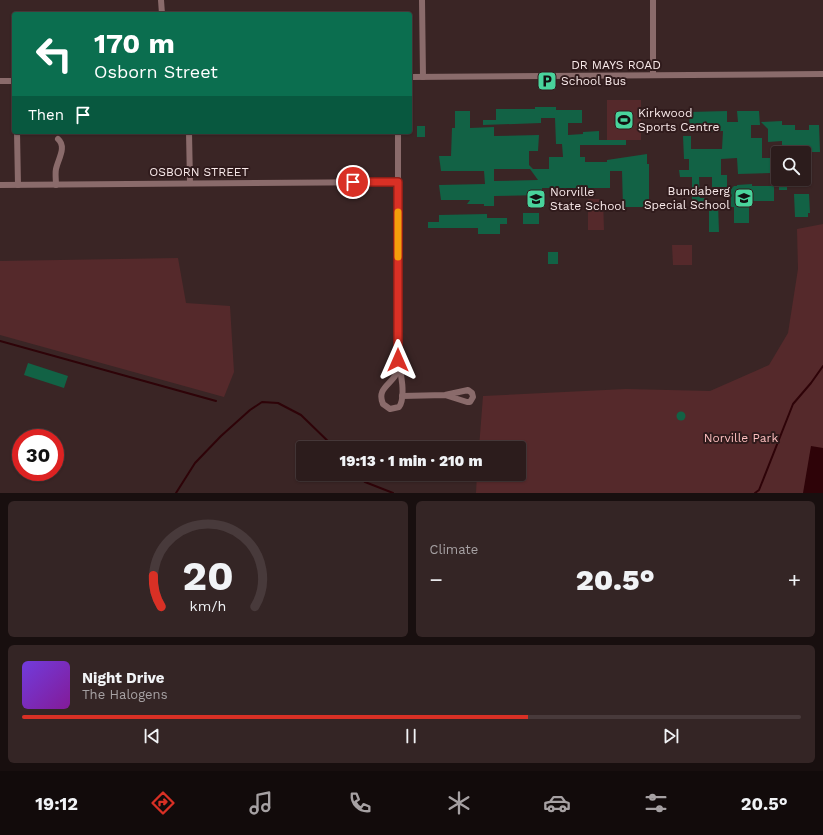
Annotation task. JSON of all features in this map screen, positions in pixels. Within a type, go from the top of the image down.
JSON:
[{"type":"street","points":[[161,0],[162,12]]},
{"type":"street","points":[[422,0],[423,77]]},
{"type":"street","points":[[653,0],[653,75]]},
{"type":"street","name":"DR MAYS ROAD","points":[[412,77],[823,74]]},
{"type":"street","points":[[0,81],[12,81]]},
{"type":"street","points":[[18,134],[18,185]]},
{"type":"street","points":[[189,134],[190,183]]},
{"type":"street","points":[[398,134],[398,360],[395,375],[385,386],[382,392],[382,401],[387,408],[396,408],[400,404],[402,396],[401,373],[398,360]]},
{"type":"street","points":[[56,185],[56,169],[62,149],[61,142],[58,139]]},
{"type":"street","name":"OSBORN STREET","points":[[0,186],[398,182]]},
{"type":"street","points":[[402,396],[445,396]]},
{"type":"green space","name":"Kirkwood Sports Centre","points":[[607,100],[641,100],[641,140],[607,140]]},
{"type":"green space","points":[[588,199],[603,199],[604,230],[588,230]]},
{"type":"green space","name":"Norville Park","points":[[823,224],[823,493],[476,493],[477,481],[526,481],[526,441],[480,441],[483,396],[626,389],[710,391],[769,365],[788,333],[798,269],[797,229]]},
{"type":"green space","points":[[672,245],[692,245],[692,265],[673,265]]},
{"type":"green space","points":[[178,258],[186,303],[230,306],[234,372],[224,397],[0,335],[0,261]]},
{"type":"shaded area","points":[[811,446],[823,448],[823,493],[803,493]]},
{"type":"building","points":[[535,107],[556,107],[556,110],[582,110],[582,123],[568,123],[568,135],[599,131],[599,140],[626,140],[626,145],[580,145],[580,157],[585,157],[585,162],[607,162],[607,160],[647,154],[647,164],[649,164],[649,207],[623,207],[622,171],[610,171],[610,188],[542,188],[542,195],[494,196],[494,206],[484,206],[484,204],[467,204],[470,200],[441,200],[439,185],[485,184],[484,171],[441,171],[439,156],[451,156],[452,128],[455,128],[455,111],[470,111],[470,128],[494,127],[494,136],[539,135],[538,151],[529,151],[529,165],[533,169],[549,169],[549,157],[563,157],[562,144],[556,144],[555,118],[541,118],[541,123],[483,125],[483,120],[496,120],[496,109],[535,109]],"holes":[[[494,169],[530,169],[538,180],[494,181]]]},
{"type":"building","points":[[727,111],[727,122],[738,122],[737,111],[759,111],[760,125],[751,125],[751,138],[762,138],[762,158],[771,158],[771,173],[738,174],[737,158],[721,159],[721,175],[727,175],[727,187],[712,187],[712,177],[699,177],[700,198],[705,198],[705,204],[692,204],[692,177],[680,177],[679,170],[689,170],[689,159],[684,159],[683,136],[691,136],[691,149],[722,149],[723,131],[690,132],[689,112]]},
{"type":"building","points":[[782,121],[782,125],[795,125],[795,130],[809,130],[809,125],[819,125],[820,152],[811,152],[811,146],[782,146],[782,141],[768,142],[768,129],[761,122]]},
{"type":"building","points":[[417,126],[425,126],[425,137],[417,137]]},
{"type":"building","points":[[752,184],[752,186],[774,186],[774,201],[749,201],[749,223],[734,223],[734,207],[731,207],[731,189],[737,185]]},
{"type":"building","points":[[779,186],[787,186],[787,190],[779,190]]},
{"type":"building","points":[[794,194],[809,194],[810,213],[808,213],[808,217],[795,217]]},
{"type":"building","points":[[709,204],[718,204],[719,232],[709,232]]},
{"type":"building","points":[[523,213],[539,213],[539,224],[523,224]]},
{"type":"building","points":[[487,214],[487,218],[507,218],[507,224],[500,224],[500,234],[478,234],[478,228],[428,228],[428,222],[439,222],[439,215]]},
{"type":"building","points":[[548,252],[558,252],[558,264],[548,264]]},
{"type":"building","points":[[28,363],[68,376],[64,388],[24,375]]},
{"type":"building","points":[[681,411],[686,416],[681,421],[676,416]]},
{"type":"waterway","points":[[0,341],[216,401]]},
{"type":"waterway","points":[[755,493],[759,490],[793,404],[823,366]]},
{"type":"waterway","points":[[176,493],[195,463],[221,436],[250,410],[262,402],[278,403],[301,415],[328,441]]},
{"type":"waterway","points":[[364,481],[393,493]]},
{"type":"slow traffic","points":[[398,212],[398,257]]},
{"type":"place","name":"School Bus","points":[[547,81]]},
{"type":"place","name":"Kirkwood Sports Centre","points":[[624,120]]},
{"type":"place","name":"Bundaberg Special School","points":[[744,198]]},
{"type":"place","name":"Norville State School","points":[[536,199]]},
{"type":"route","points":[[353,182],[398,182],[398,360]]}]
